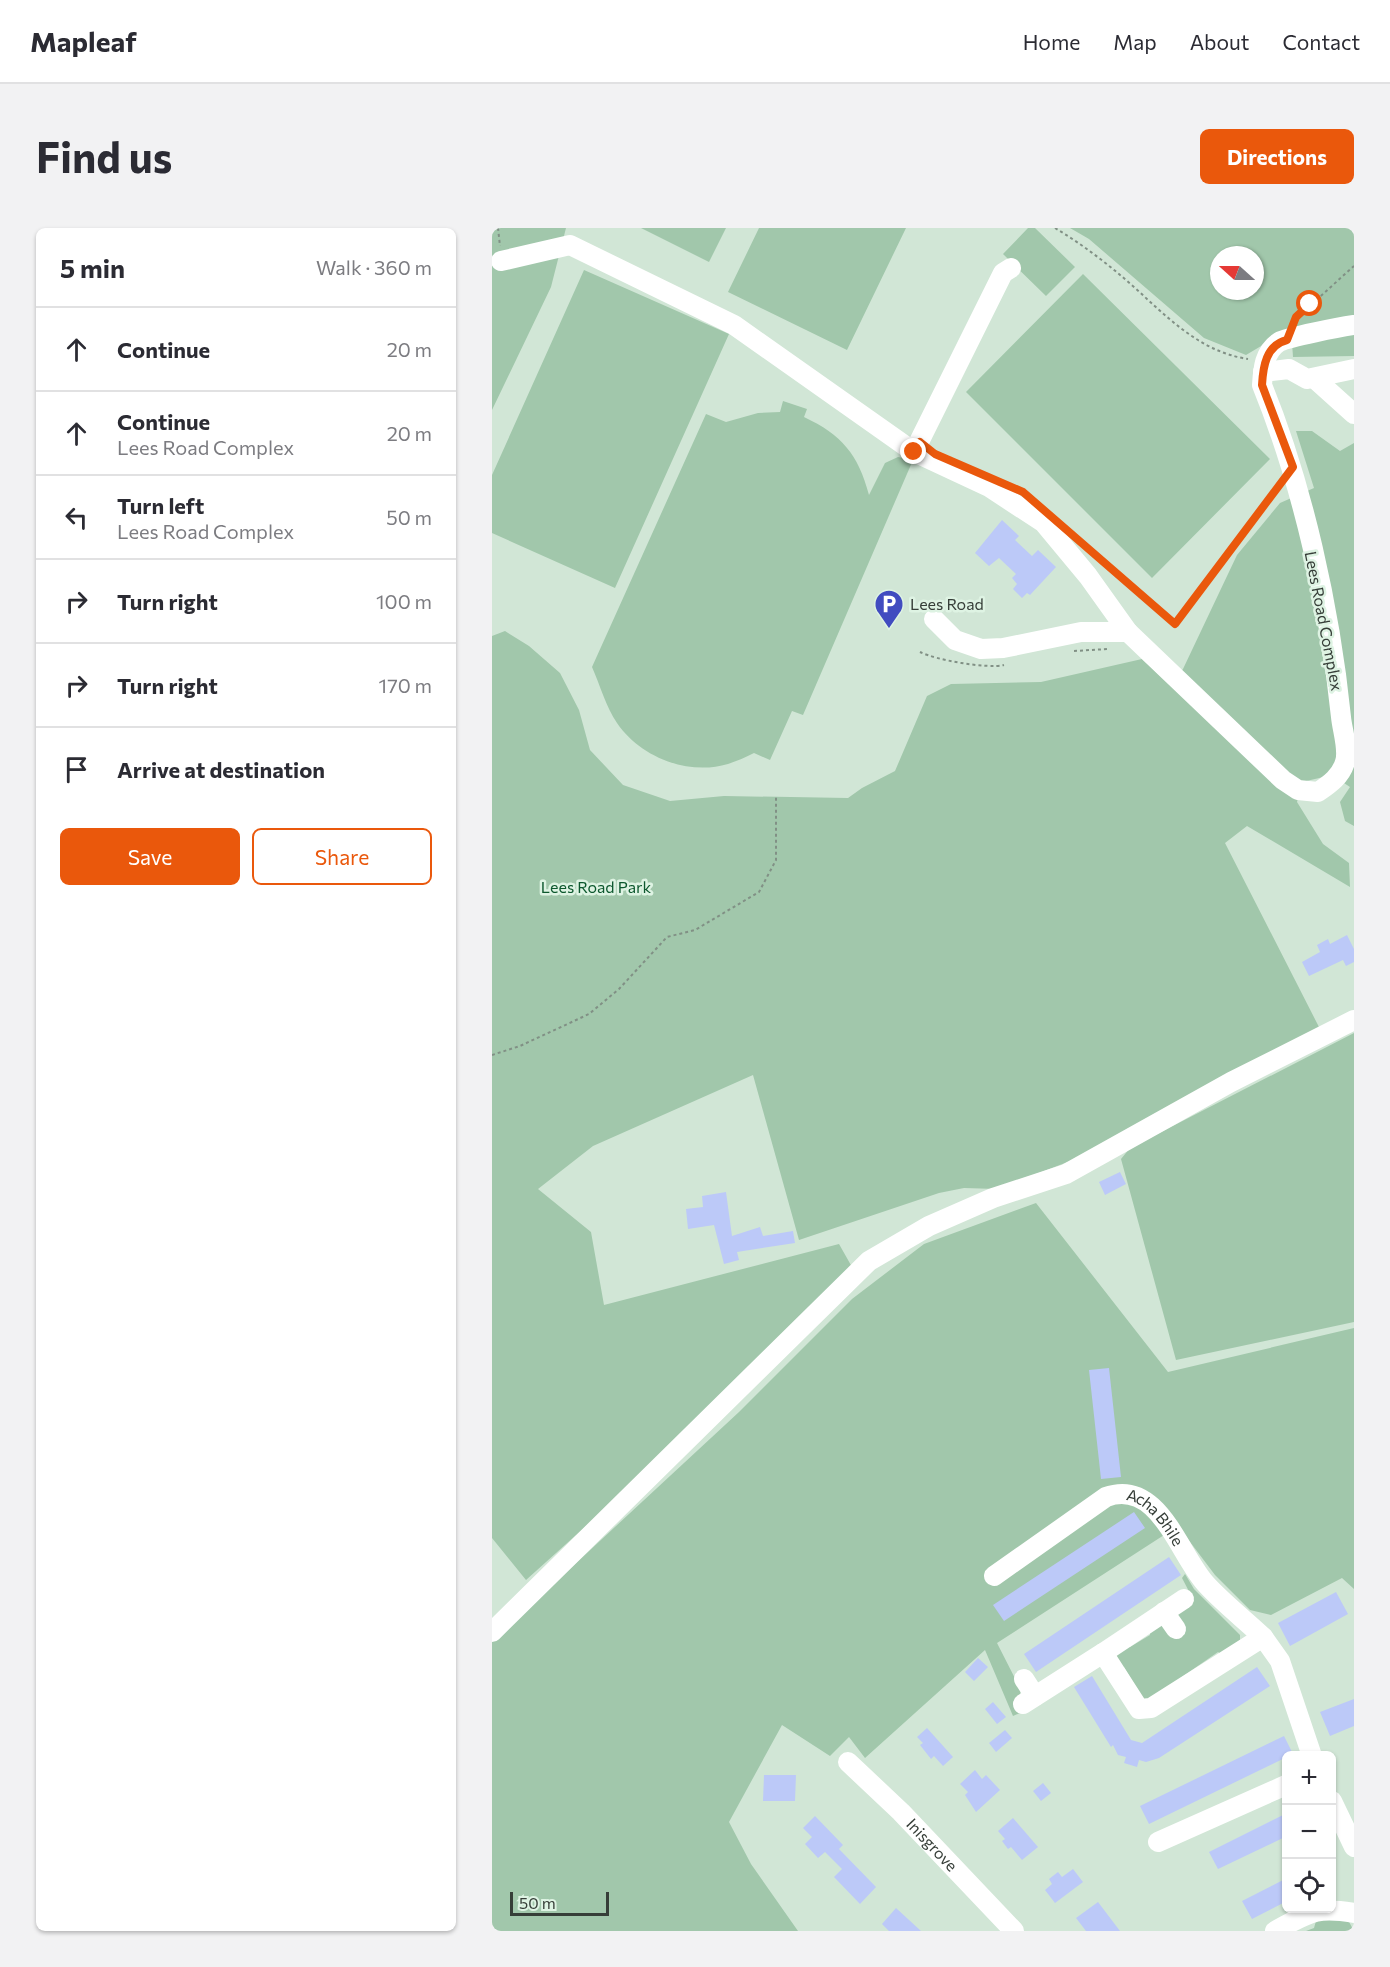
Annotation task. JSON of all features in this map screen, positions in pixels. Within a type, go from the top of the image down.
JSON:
[{"type":"street","name":"Lees Road Complex","points":[[501,261],[570,245],[734,325],[914,452],[989,487],[1044,523],[1088,576],[1128,632],[1283,780],[1298,790],[1318,792],[1334,781],[1346,760],[1346,691],[1329,631],[1293,467],[1262,385],[1264,366]]},
{"type":"street","points":[[914,452],[1003,273],[1011,267]]},
{"type":"street","points":[[1354,326],[1280,342],[1264,366],[1289,369],[1307,379],[1354,369]]},
{"type":"street","points":[[1314,378],[1354,414]]},
{"type":"street","points":[[934,619],[955,640],[981,649],[1003,648],[1081,632],[1128,632]]},
{"type":"street","points":[[492,1632],[869,1261],[929,1226],[993,1198],[1066,1174],[1231,1082],[1354,1020]]},
{"type":"street","name":"Acha Bhile","points":[[994,1576],[1106,1497],[1121,1491],[1132,1493],[1159,1512],[1204,1582],[1263,1637],[1280,1661],[1311,1751]]},
{"type":"street","points":[[1024,1679],[1029,1700],[1184,1599]]},
{"type":"street","points":[[1164,1612],[1176,1629]]},
{"type":"street","points":[[1103,1653],[1139,1709],[1151,1708],[1263,1637]]},
{"type":"street","name":"Inisgrove","points":[[848,1762],[901,1812],[1014,1931]]},
{"type":"street","points":[[1158,1842],[1192,1838],[1282,1788]]},
{"type":"street","points":[[1334,1805],[1354,1847]]},
{"type":"street","points":[[1275,1931],[1310,1912],[1327,1909],[1354,1913]]},
{"type":"path","points":[[1055,228],[1123,278],[1190,338],[1218,351],[1264,366]]},
{"type":"path","points":[[1287,340],[1296,317],[1354,266]]},
{"type":"path","points":[[1086,546],[1175,624],[1293,467]]},
{"type":"path","points":[[492,1055],[520,1046],[589,1014],[620,989],[667,937],[695,930],[759,892],[776,860],[776,797]]},
{"type":"green space","points":[[492,228],[566,228],[551,287],[492,410]]},
{"type":"green space","points":[[641,228],[726,228],[709,262]]},
{"type":"green space","points":[[759,228],[906,228],[847,350],[728,292]]},
{"type":"green space","points":[[1028,228],[1035,228],[1075,267],[1046,296],[1003,254]]},
{"type":"green space","points":[[1070,228],[1354,228],[1354,356],[1293,357],[1291,328],[1246,355],[1204,338],[1089,239]]},
{"type":"green space","points":[[584,270],[729,334],[615,588],[492,533],[492,475]]},
{"type":"green space","points":[[1083,274],[1270,459],[1152,578],[966,392]]},
{"type":"green space","points":[[783,401],[807,409],[804,417],[829,431],[847,447],[860,468],[869,495],[885,463],[898,457],[913,460],[803,715],[792,711],[770,760],[754,753],[728,764],[713,767],[681,765],[666,761],[638,745],[617,723],[606,703],[592,667],[706,414],[726,422],[758,413],[780,412]]},
{"type":"green space","name":"Lees Road Park","points":[[1296,431],[1312,431],[1340,451],[1354,443],[1354,826],[1345,821],[1340,802],[1350,787],[1332,775],[1302,782],[1297,802],[1323,844],[1349,863],[1350,887],[1247,826],[1225,843],[1320,1029],[1078,1158],[997,1189],[964,1188],[939,1193],[799,1240],[753,1075],[593,1146],[538,1189],[591,1232],[604,1305],[839,1244],[852,1267],[615,1500],[526,1580],[492,1538],[492,636],[505,631],[529,646],[560,673],[579,710],[590,750],[623,785],[670,801],[724,796],[848,798],[895,771],[927,696],[951,684],[1041,682],[1142,659],[1170,685],[1183,669],[1237,555],[1280,503],[1314,488]]},
{"type":"green space","points":[[1354,1033],[1354,1322],[1176,1360],[1121,1159],[1130,1148]]},
{"type":"green space","points":[[1036,1203],[1168,1372],[1354,1328],[1354,1589],[1342,1578],[1271,1615],[1250,1610],[1215,1575],[1178,1526],[997,1643],[1021,1690],[1019,1699],[1013,1702],[1020,1713],[1013,1716],[985,1650],[865,1758],[849,1737],[830,1756],[782,1725],[729,1822],[751,1864],[798,1931],[492,1931],[492,1641],[739,1412],[852,1299],[924,1244]]},
{"type":"green space","points":[[1185,1574],[1194,1589],[1240,1635],[1240,1640],[1224,1656],[1218,1652],[1179,1679],[1178,1686],[1144,1701],[1124,1667],[1118,1667],[1114,1655],[1123,1644],[1130,1647],[1150,1635],[1150,1628],[1163,1624],[1176,1638],[1185,1634],[1177,1617],[1179,1610],[1194,1601],[1182,1578]]},
{"type":"green space","points":[[1323,1918],[1348,1920],[1354,1931],[1306,1931],[1314,1928],[1316,1921]]},
{"type":"building","points":[[1002,520],[1019,536],[1015,540],[1032,556],[1038,550],[1056,567],[1030,595],[1027,593],[1022,598],[1013,589],[1017,584],[1012,578],[1016,574],[999,558],[989,566],[975,553]]},
{"type":"building","points":[[1347,935],[1354,949],[1354,962],[1346,966],[1343,960],[1309,976],[1302,962],[1320,952],[1317,945],[1328,939],[1330,944]]},
{"type":"building","points":[[1120,1172],[1126,1184],[1105,1195],[1099,1182]]},
{"type":"building","points":[[726,1192],[732,1236],[760,1227],[763,1236],[793,1231],[795,1243],[737,1252],[739,1260],[724,1264],[714,1225],[688,1229],[686,1209],[703,1207],[702,1196]]},
{"type":"building","points":[[1109,1368],[1121,1477],[1101,1479],[1089,1370]]},
{"type":"building","points":[[1134,1512],[1145,1528],[1004,1621],[993,1605]]},
{"type":"building","points":[[1169,1557],[1181,1575],[1036,1672],[1024,1654]]},
{"type":"building","points":[[1336,1592],[1348,1614],[1290,1646],[1278,1623]]},
{"type":"building","points":[[978,1658],[988,1667],[974,1681],[965,1672]]},
{"type":"building","points":[[1257,1667],[1270,1686],[1159,1758],[1146,1762],[1139,1760],[1137,1767],[1124,1763],[1126,1757],[1118,1755],[1113,1745],[1111,1747],[1074,1687],[1092,1676],[1131,1740],[1142,1743]]},
{"type":"building","points":[[1354,1699],[1354,1726],[1330,1736],[1320,1712]]},
{"type":"building","points":[[993,1702],[1006,1717],[997,1724],[985,1709]]},
{"type":"building","points":[[927,1728],[953,1757],[943,1766],[934,1756],[931,1759],[920,1745],[923,1743],[917,1737]]},
{"type":"building","points":[[1005,1730],[1012,1738],[996,1752],[989,1743]]},
{"type":"building","points":[[1284,1736],[1292,1751],[1282,1751],[1282,1759],[1149,1824],[1140,1806]]},
{"type":"building","points":[[975,1770],[982,1779],[986,1775],[1000,1790],[976,1812],[965,1795],[968,1792],[960,1784]]},
{"type":"building","points":[[764,1775],[796,1775],[795,1801],[763,1801]]},
{"type":"building","points":[[1043,1783],[1051,1793],[1041,1801],[1033,1791]]},
{"type":"building","points":[[815,1816],[843,1845],[839,1849],[876,1887],[860,1904],[834,1877],[842,1869],[825,1852],[818,1858],[805,1844],[812,1837],[803,1828]]},
{"type":"building","points":[[1282,1816],[1282,1838],[1218,1869],[1209,1852]]},
{"type":"building","points":[[1013,1818],[1038,1847],[1022,1860],[1011,1847],[1008,1849],[1002,1841],[1005,1839],[998,1831]]},
{"type":"building","points":[[1073,1869],[1083,1882],[1055,1903],[1045,1890],[1052,1884],[1049,1879],[1058,1872],[1062,1877]]},
{"type":"building","points":[[1282,1881],[1282,1904],[1252,1919],[1242,1901]]},
{"type":"building","points":[[1098,1902],[1120,1931],[1086,1931],[1076,1918]]},
{"type":"building","points":[[896,1908],[921,1931],[889,1931],[882,1924]]},
{"type":"place","name":"Lees Road","points":[[889,630]]},
{"type":"route","points":[[914,452],[920,442],[935,454],[1023,492],[1175,624],[1293,467],[1262,385],[1263,372],[1265,359],[1280,342],[1287,340],[1296,317],[1310,304]]}]
